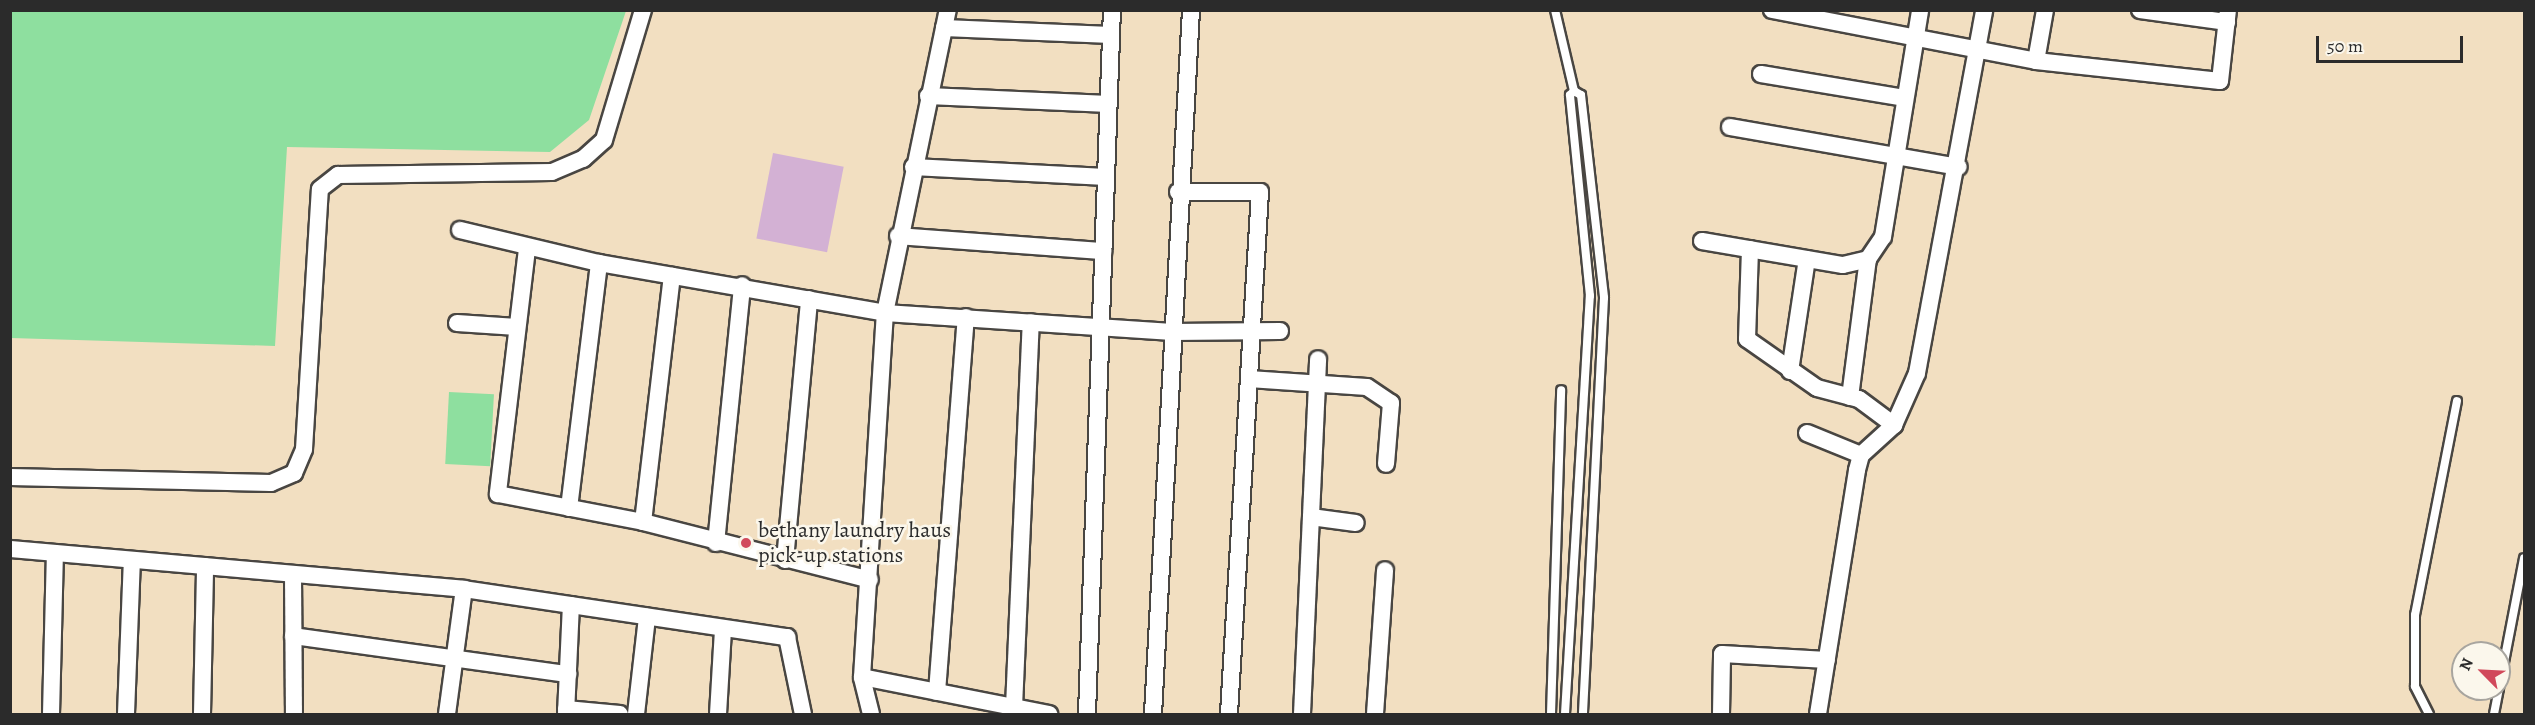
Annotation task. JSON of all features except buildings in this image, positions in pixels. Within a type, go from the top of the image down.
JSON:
[{"type":"street","points":[[10,477],[271,483],[294,473],[304,449],[320,189],[338,175],[552,172],[583,159],[604,140],[643,10]]},
{"type":"street","points":[[871,714],[862,677],[870,580],[885,313],[897,236],[948,10]]},
{"type":"street","points":[[1087,714],[1103,328],[1103,251],[1112,10]]},
{"type":"street","points":[[1153,714],[1178,192],[1191,10]]},
{"type":"street","points":[[1772,10],[2036,61],[2220,81],[2227,16],[2140,10]]},
{"type":"street","points":[[1850,397],[1868,259],[1883,237],[1920,10]]},
{"type":"street","points":[[1818,714],[1861,455],[1894,425],[1917,373],[1959,167],[1984,10]]},
{"type":"street","points":[[2036,61],[2045,10]]},
{"type":"street","points":[[944,28],[1111,35]]},
{"type":"street","points":[[1761,74],[1904,98]]},
{"type":"street","points":[[928,96],[1109,104]]},
{"type":"street","points":[[1730,127],[1959,167]]},
{"type":"street","points":[[913,167],[1106,177]]},
{"type":"street","points":[[1178,192],[1260,192],[1229,714]]},
{"type":"street","points":[[460,230],[527,249],[672,276],[742,285],[885,313],[1172,332],[1252,329],[1280,331]]},
{"type":"street","points":[[897,236],[1103,251]]},
{"type":"street","points":[[1702,241],[1843,265],[1868,259]]},
{"type":"street","points":[[527,249],[498,494],[643,522],[716,543],[870,580]]},
{"type":"street","points":[[1750,249],[1747,339],[1817,388],[1850,397],[1894,425]]},
{"type":"street","points":[[1790,370],[1807,259]]},
{"type":"street","points":[[569,508],[599,263]]},
{"type":"street","points":[[643,522],[672,276]]},
{"type":"street","points":[[716,543],[742,285]]},
{"type":"street","points":[[784,560],[809,299]]},
{"type":"street","points":[[937,692],[966,317]]},
{"type":"street","points":[[1014,707],[1031,321]]},
{"type":"street","points":[[456,323],[518,327]]},
{"type":"street","points":[[1302,714],[1318,359]]},
{"type":"street","points":[[1249,379],[1367,387],[1391,403],[1386,465]]},
{"type":"street","points":[[1807,433],[1861,455]]},
{"type":"street","points":[[1311,518],[1356,523]]},
{"type":"street","points":[[10,549],[464,589],[723,630],[787,637],[803,714]]},
{"type":"street","points":[[51,714],[55,553]]},
{"type":"street","points":[[126,714],[132,560]]},
{"type":"street","points":[[202,714],[205,566]]},
{"type":"street","points":[[1375,714],[1384,570]]},
{"type":"street","points":[[293,574],[297,714]]},
{"type":"street","points":[[447,714],[464,589]]},
{"type":"street","points":[[571,605],[566,712],[620,714]]},
{"type":"street","points":[[636,714],[647,617]]},
{"type":"street","points":[[718,714],[723,630]]},
{"type":"street","points":[[293,636],[568,674]]},
{"type":"street","points":[[1721,714],[1722,654],[1827,660]]},
{"type":"street","points":[[862,677],[1049,714]]},
{"type":"lane","points":[[1555,10],[1574,91],[1581,95],[1604,297],[1583,714]]},
{"type":"lane","points":[[1565,714],[1590,296],[1569,95],[1574,91]]},
{"type":"lane","points":[[1551,714],[1561,390]]},
{"type":"lane","points":[[2429,714],[2415,686],[2415,615],[2457,400]]},
{"type":"lane","points":[[1576,534],[1592,535]]},
{"type":"lane","points":[[2508,641],[2524,558]]},
{"type":"green space","points":[[11,10],[626,11],[589,120],[550,152],[287,147],[275,346],[11,338]]},
{"type":"green space","points":[[449,392],[494,394],[490,466],[445,464]]},
{"type":"place","name":"bethany laundry haus pick-up stations","points":[[746,543]]}]
